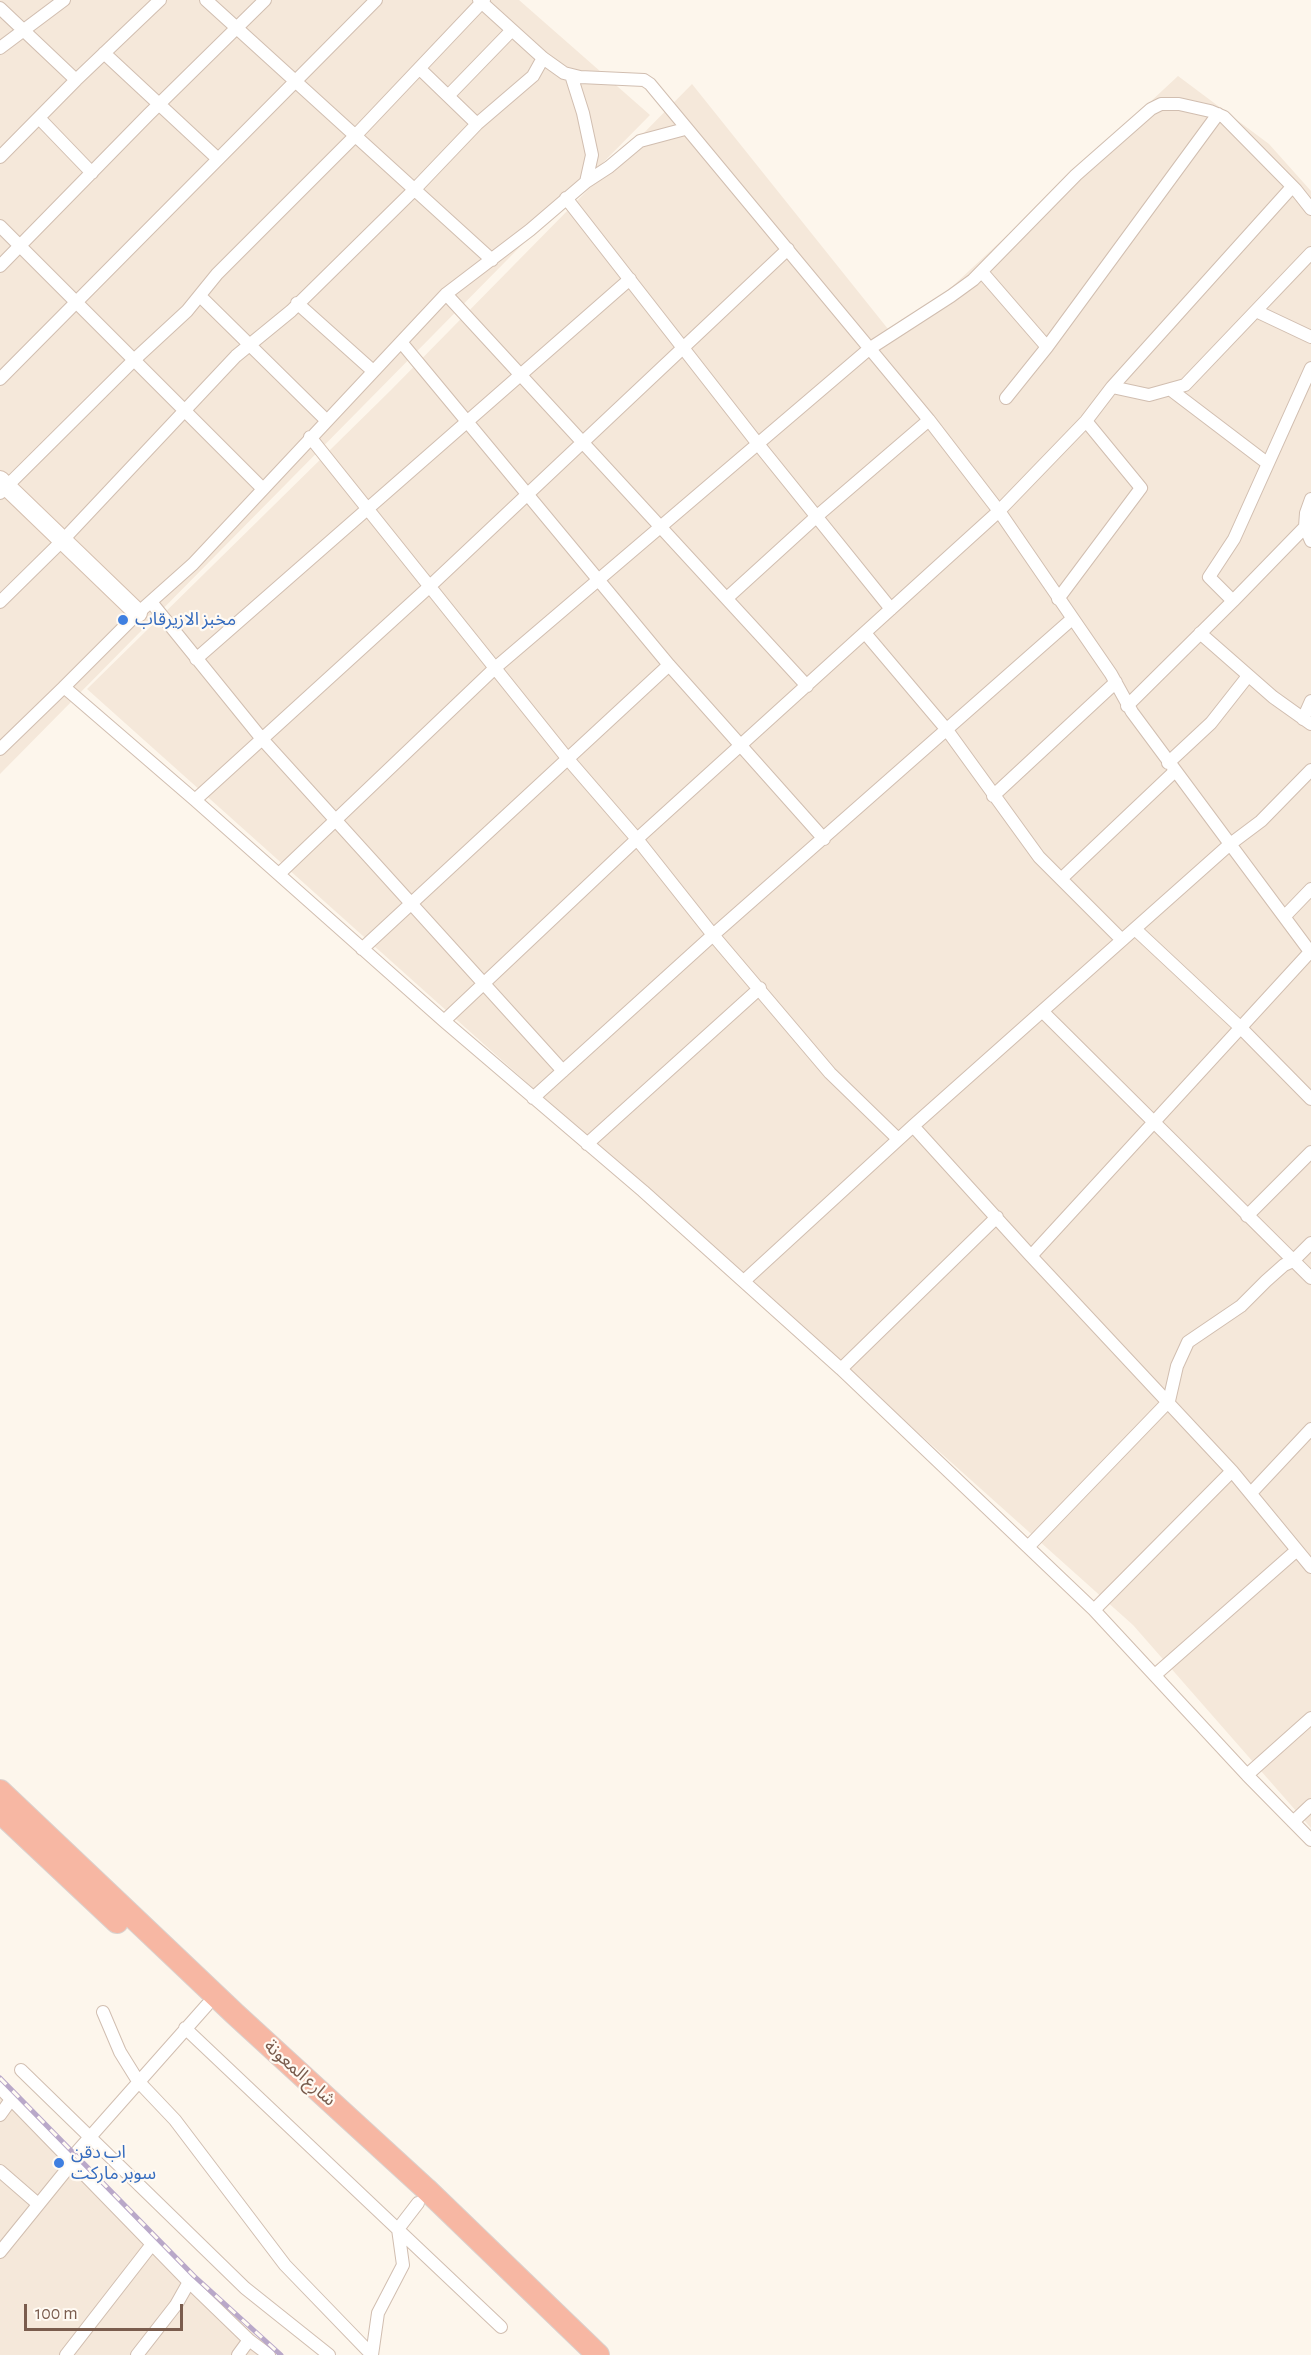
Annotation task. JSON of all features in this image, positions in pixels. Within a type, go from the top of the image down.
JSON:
[{"type":"highway","name":"شارع المعونة","points":[[0,1791],[235,2014],[417,2181],[598,2355]]},
{"type":"highway","name":"شارع المعونة","points":[[0,1812],[579,2355]]},
{"type":"street","points":[[0,48],[64,0]]},
{"type":"street","points":[[0,157],[160,0]]},
{"type":"street","points":[[206,0],[492,260]]},
{"type":"street","points":[[0,266],[265,0]]},
{"type":"street","points":[[0,379],[376,0]]},
{"type":"street","points":[[563,1071],[262,739],[196,659],[144,607],[2,487],[135,359],[175,324],[217,274],[420,69],[481,1],[543,58],[564,73],[644,80],[657,92],[685,129],[788,249],[929,420],[999,511],[1116,682],[1127,706],[1311,952],[1031,1256]]},
{"type":"street","points":[[0,8],[76,80]]},
{"type":"street","points":[[448,96],[512,30]]},
{"type":"street","points":[[104,53],[218,159]]},
{"type":"street","points":[[0,602],[249,344],[297,303],[414,190],[477,124],[532,76],[543,58]]},
{"type":"street","points":[[420,69],[477,124]]},
{"type":"street","points":[[571,75],[583,113],[592,155],[586,182]]},
{"type":"street","points":[[279,874],[495,668],[869,349],[951,296],[982,272],[1076,175],[1151,109],[1161,104],[1179,104],[1218,114],[1229,121],[1311,209]]},
{"type":"street","points":[[1006,398],[1047,347],[1218,114]]},
{"type":"street","points":[[39,118],[92,173]]},
{"type":"street","points":[[0,749],[144,607],[193,564],[446,294],[531,230],[566,198],[640,141],[685,129]]},
{"type":"street","points":[[444,1021],[637,839],[999,511],[1086,421],[1112,387],[1292,187]]},
{"type":"street","points":[[566,198],[758,444],[891,609]]},
{"type":"street","points":[[0,226],[262,488]]},
{"type":"street","points":[[195,800],[429,586],[788,249]]},
{"type":"street","points":[[1112,387],[1149,395],[1171,390],[1191,380],[1311,253]]},
{"type":"street","points":[[982,272],[1047,347]]},
{"type":"street","points":[[196,659],[630,279]]},
{"type":"street","points":[[446,294],[807,686]]},
{"type":"street","points":[[200,296],[326,420]]},
{"type":"street","points":[[297,303],[373,371]]},
{"type":"street","points":[[1256,311],[1311,337]]},
{"type":"street","points":[[401,342],[669,665],[824,839]]},
{"type":"street","points":[[1233,601],[1209,578],[1234,539],[1311,368]]},
{"type":"street","points":[[1171,390],[1267,463]]},
{"type":"street","points":[[727,598],[816,517],[929,420]]},
{"type":"street","points":[[1058,598],[1142,488],[1086,421]]},
{"type":"street","points":[[310,438],[567,758],[637,839],[713,935],[830,1073],[898,1139]]},
{"type":"street","points":[[1311,499],[1306,513],[1305,527],[1311,541]]},
{"type":"street","points":[[1127,706],[1305,527]]},
{"type":"street","points":[[533,1098],[713,935],[1072,619]]},
{"type":"street","points":[[865,633],[947,730],[1039,857],[1122,940]]},
{"type":"street","points":[[1200,633],[1248,676],[1307,721],[1311,701]]},
{"type":"street","points":[[362,949],[409,903],[669,665]]},
{"type":"street","points":[[1061,879],[1171,767],[1211,723],[1248,676]]},
{"type":"street","points":[[993,796],[1116,682]]},
{"type":"street","points":[[64,687],[744,1281],[841,1369],[1094,1610],[1247,1775],[1311,1840]]},
{"type":"street","points":[[744,1281],[898,1139],[1122,940],[1229,845],[1262,821],[1311,770]]},
{"type":"street","points":[[1285,916],[1311,889]]},
{"type":"street","points":[[1135,929],[1241,1028],[1311,1099]]},
{"type":"street","points":[[587,1144],[760,988]]},
{"type":"street","points":[[1043,1012],[1311,1278]]},
{"type":"street","points":[[913,1126],[1031,1256],[1233,1471],[1311,1567]]},
{"type":"street","points":[[1247,1216],[1311,1152]]},
{"type":"street","points":[[841,1369],[997,1217]]},
{"type":"street","points":[[1028,1547],[1169,1401],[1177,1366],[1188,1342],[1241,1306],[1311,1243]]},
{"type":"street","points":[[1251,1492],[1311,1429]]},
{"type":"street","points":[[1094,1610],[1233,1471]]},
{"type":"street","points":[[1155,1675],[1297,1550]]},
{"type":"street","points":[[1247,1775],[1311,1718]]},
{"type":"street","points":[[1293,1822],[1311,1804]]},
{"type":"street","points":[[0,2252],[68,2168],[71,2159],[207,2005]]},
{"type":"street","points":[[103,2012],[120,2052],[138,2081],[175,2120],[285,2265],[372,2355]]},
{"type":"street","points":[[185,2028],[501,2327]]},
{"type":"street","points":[[21,2070],[245,2288],[329,2355]]},
{"type":"street","points":[[0,2088],[189,2282],[249,2340],[269,2355]]},
{"type":"street","points":[[0,2115],[10,2102],[10,2098]]},
{"type":"street","points":[[0,2170],[38,2204]]},
{"type":"street","points":[[372,2355],[378,2313],[403,2265],[398,2229],[418,2203]]},
{"type":"street","points":[[66,2355],[153,2243]]},
{"type":"street","points":[[137,2355],[176,2305],[189,2282]]},
{"type":"street","points":[[238,2355],[249,2340]]},
{"type":"shaded area","points":[[0,0],[519,0],[650,115],[0,774]]},
{"type":"shaded area","points":[[1178,76],[1269,144],[1311,191],[1311,1828],[1133,1625],[87,689],[391,390],[692,84],[896,339]]},
{"type":"shaded area","points":[[0,2080],[191,2274],[275,2355],[0,2355]]},
{"type":"railway","points":[[0,2078],[194,2276],[281,2355]]},
{"type":"place","name":"مخبز الازيرقاب","points":[[123,620]]},
{"type":"place","name":"اب دقن سوبر ماركت","points":[[59,2163]]}]
